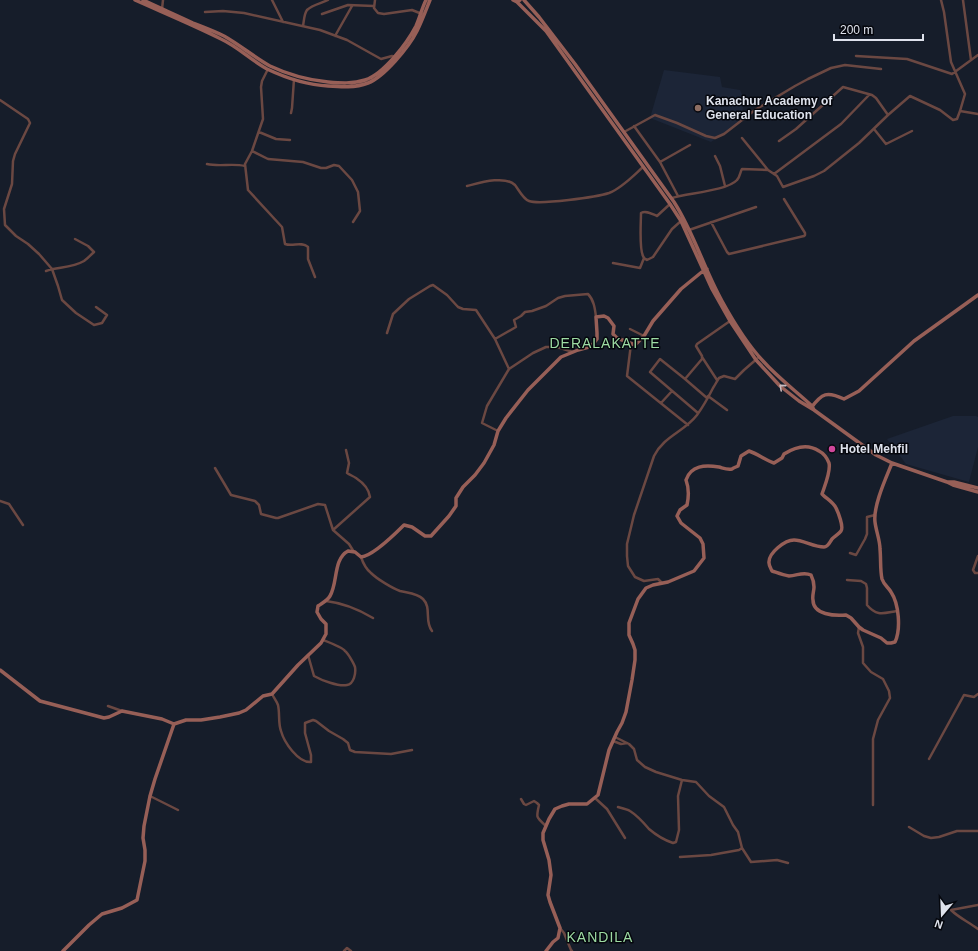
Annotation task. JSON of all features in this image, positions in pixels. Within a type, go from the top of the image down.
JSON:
[{"type":"main road","points":[[135,0],[222,35],[270,68],[294,80],[326,86],[361,85],[380,76],[396,58],[430,0]]},
{"type":"main road","points":[[143,0],[162,10]]},
{"type":"main road","points":[[423,14],[426,0]]},
{"type":"main road","points":[[524,0],[562,48],[599,102],[623,132],[644,167],[663,191],[671,198],[689,230],[712,289],[730,321],[780,386],[866,449],[892,464],[978,492]]},
{"type":"main road","points":[[517,1],[546,31],[663,191],[681,221],[720,297],[757,358]]},
{"type":"main road","points":[[270,68],[308,79],[340,83],[358,82],[376,75],[396,58]]},
{"type":"main road","points":[[0,670],[40,701],[104,718],[109,718],[122,711],[162,719],[174,724],[186,720],[201,720],[220,717],[246,710],[262,696],[272,694],[323,640],[326,634],[326,624],[317,612],[318,606],[330,596],[341,558],[345,553],[348,551],[354,552],[361,557],[364,557],[404,525],[412,527],[425,536],[431,536],[456,506],[456,498],[463,487],[484,463],[494,445],[498,431],[506,418],[528,390],[561,357],[589,347],[594,343],[597,339],[596,317],[604,316],[608,318],[614,326],[613,334],[617,338],[635,345],[644,336],[653,321],[681,289],[705,270]]},
{"type":"main road","points":[[812,408],[818,399],[828,394],[833,394],[844,399],[859,391],[914,341],[978,295]]},
{"type":"main road","points":[[546,951],[558,938],[560,928],[548,895],[550,875],[549,860],[543,840],[543,833],[548,819],[555,809],[569,804],[587,804],[598,795],[609,750],[626,712],[635,660],[635,650],[629,635],[629,623],[638,599],[646,588],[668,582],[694,571],[704,558],[703,544],[700,538],[681,523],[677,516],[680,510],[687,504],[689,498],[686,480],[688,475],[693,470],[703,466],[726,469],[738,466],[742,456],[749,451],[756,453],[768,461],[774,462],[782,458],[784,454],[797,447],[808,446],[823,453],[829,464],[826,483],[822,494],[836,508],[841,522],[841,532],[833,537],[827,546],[824,547],[792,539],[781,545],[773,551],[770,556],[769,562],[772,571],[781,575],[789,576],[806,573],[812,575],[814,588],[812,602],[817,609],[828,614],[839,616],[846,615],[863,630],[881,638],[887,643],[891,643],[895,642],[897,638],[898,616],[893,595],[885,586],[882,579],[880,548],[875,522],[882,486],[892,464]]},
{"type":"main road","points":[[947,482],[954,482],[978,488]]},
{"type":"main road","points":[[63,951],[102,914],[122,908],[136,900],[145,861],[143,838],[150,796],[174,724]]},
{"type":"street","points":[[162,10],[163,0]]},
{"type":"street","points":[[272,0],[284,23]]},
{"type":"street","points":[[303,26],[304,17],[307,10],[328,0]]},
{"type":"street","points":[[375,0],[374,8],[378,13],[384,14],[412,10],[423,14]]},
{"type":"street","points":[[742,138],[768,170],[777,176],[783,187],[814,176],[830,166],[910,96],[940,110],[953,120],[957,119],[965,94],[950,62],[944,12],[941,0]]},
{"type":"street","points":[[963,0],[971,60]]},
{"type":"street","points":[[322,14],[348,5],[374,6]]},
{"type":"street","points":[[335,36],[353,5]]},
{"type":"street","points":[[205,12],[244,13],[320,30],[347,40],[381,59],[391,56],[396,58]]},
{"type":"street","points":[[856,56],[906,59],[952,74],[978,55]]},
{"type":"street","points":[[623,132],[655,115],[706,136],[715,138],[724,134],[755,110],[795,86],[831,68],[846,65],[881,69]]},
{"type":"street","points":[[270,68],[262,81],[261,87],[263,119],[252,151],[245,164],[248,190],[282,227],[285,244],[289,246],[301,244],[308,247],[308,259],[315,277]]},
{"type":"street","points":[[291,113],[294,80]]},
{"type":"street","points":[[778,141],[796,129],[843,87],[872,95],[876,98],[888,115]]},
{"type":"street","points":[[774,174],[841,124],[870,95]]},
{"type":"street","points":[[0,100],[28,119],[30,123],[13,161],[12,184],[4,209],[5,225],[16,236],[39,254],[52,269],[62,300],[76,313],[94,325],[102,323],[107,315],[96,306]]},
{"type":"street","points":[[960,111],[978,114]]},
{"type":"street","points":[[634,126],[660,162],[678,196]]},
{"type":"street","points":[[874,129],[886,144],[912,131]]},
{"type":"street","points":[[259,132],[276,139],[290,140]]},
{"type":"street","points":[[660,162],[690,145]]},
{"type":"street","points":[[252,151],[268,159],[303,162],[321,168],[334,165],[339,166],[352,180],[358,192],[360,211],[353,222]]},
{"type":"street","points":[[716,156],[726,186]]},
{"type":"street","points":[[207,164],[215,166],[236,164],[245,166],[245,164]]},
{"type":"street","points":[[467,186],[492,181],[508,181],[513,184],[529,201],[558,201],[599,196],[609,193],[644,167]]},
{"type":"street","points":[[671,198],[726,186],[738,179],[742,169],[768,170]]},
{"type":"street","points":[[711,222],[728,252],[731,254],[804,236],[805,233],[784,199]]},
{"type":"street","points":[[613,264],[640,268],[644,258],[642,254],[641,213],[646,212],[657,216],[670,204]]},
{"type":"street","points":[[689,230],[756,208]]},
{"type":"street","points":[[644,258],[647,260],[653,257],[672,230],[681,221]]},
{"type":"street","points":[[46,271],[76,265],[85,260],[94,252],[88,246],[75,239]]},
{"type":"street","points":[[387,333],[393,314],[409,300],[433,285],[447,295],[458,307],[476,310],[495,339],[509,369]]},
{"type":"street","points":[[495,339],[516,327],[514,320],[525,312],[546,306],[558,298],[565,296],[588,294],[591,296],[596,317]]},
{"type":"street","points":[[717,380],[696,346],[730,321]]},
{"type":"street","points":[[630,329],[644,336]]},
{"type":"street","points":[[631,344],[627,376],[688,425]]},
{"type":"street","points":[[498,431],[482,423],[487,406],[509,369],[533,353],[546,347],[557,347],[573,352]]},
{"type":"street","points":[[685,380],[700,362],[702,356]]},
{"type":"street","points":[[663,583],[658,579],[644,581],[635,577],[628,566],[627,556],[627,544],[634,515],[654,456],[662,443],[688,425],[698,413],[719,378],[724,376],[735,379],[757,358]]},
{"type":"street","points":[[698,413],[650,372],[660,359],[685,380],[727,410]]},
{"type":"street","points":[[661,403],[672,391]]},
{"type":"street","points":[[333,530],[370,497],[367,488],[356,478],[347,473],[349,463],[346,450]]},
{"type":"street","points":[[215,468],[231,496],[256,501],[259,505],[261,514],[278,518],[318,504],[325,505],[333,530],[349,544],[354,552]]},
{"type":"street","points":[[0,501],[9,504],[23,525]]},
{"type":"street","points":[[850,554],[856,555],[865,539],[867,534],[867,517],[876,515]]},
{"type":"street","points":[[978,556],[973,570],[975,573],[978,573]]},
{"type":"street","points":[[361,557],[370,573],[394,589],[422,597],[425,601],[428,612],[428,627],[432,631]]},
{"type":"street","points":[[847,580],[860,581],[866,584],[867,605],[874,612],[886,613],[897,610]]},
{"type":"street","points":[[325,601],[348,606],[373,618]]},
{"type":"street","points":[[859,627],[858,633],[863,647],[863,663],[871,672],[883,679],[889,691],[890,698],[878,720],[873,739],[873,805]]},
{"type":"street","points":[[308,655],[314,676],[328,682],[346,686],[353,682],[355,673],[354,666],[345,650],[323,640]]},
{"type":"street","points":[[272,694],[278,705],[281,733],[294,752],[308,762],[311,762],[311,755],[305,733],[305,723],[313,720],[343,739],[348,743],[350,750],[355,752],[391,754],[412,750]]},
{"type":"street","points":[[930,759],[964,695],[974,698],[978,694]]},
{"type":"street","points":[[108,706],[122,711]]},
{"type":"street","points":[[615,736],[628,743],[634,749],[637,760],[645,767],[682,780],[696,782],[709,796],[724,807],[738,832],[742,848],[752,862],[777,860],[788,863]]},
{"type":"street","points":[[613,741],[621,744],[628,743]]},
{"type":"street","points":[[618,807],[629,810],[641,819],[655,834],[666,841],[674,843],[676,842],[679,830],[678,796],[682,780]]},
{"type":"street","points":[[150,796],[178,810]]},
{"type":"street","points":[[595,798],[607,809],[625,838]]},
{"type":"street","points":[[521,799],[524,804],[534,801],[539,805],[537,816],[546,826]]},
{"type":"street","points":[[909,827],[924,836],[931,838],[957,831],[978,831]]},
{"type":"street","points":[[680,857],[711,855],[739,850],[742,848]]},
{"type":"street","points":[[978,905],[950,910],[978,930]]},
{"type":"street","points":[[560,928],[564,933],[572,951]]},
{"type":"street","points":[[344,951],[347,948],[351,951]]},
{"type":"shaded area","name":"Kanachur Academy of General Education","points":[[664,70],[720,77],[722,87],[740,90],[744,99],[741,122],[711,142],[650,118]]},
{"type":"shaded area","points":[[953,416],[978,417],[978,447],[969,482],[906,464],[887,439]]},
{"type":"place","name":"Kanachur Academy of General Education","points":[[698,108]]},
{"type":"place","name":"Hotel Mehfil","points":[[832,449]]},
{"type":"district","name":"DERALAKATTE","points":[[605,343]]},
{"type":"district","name":"KANDILA","points":[[600,937]]}]
